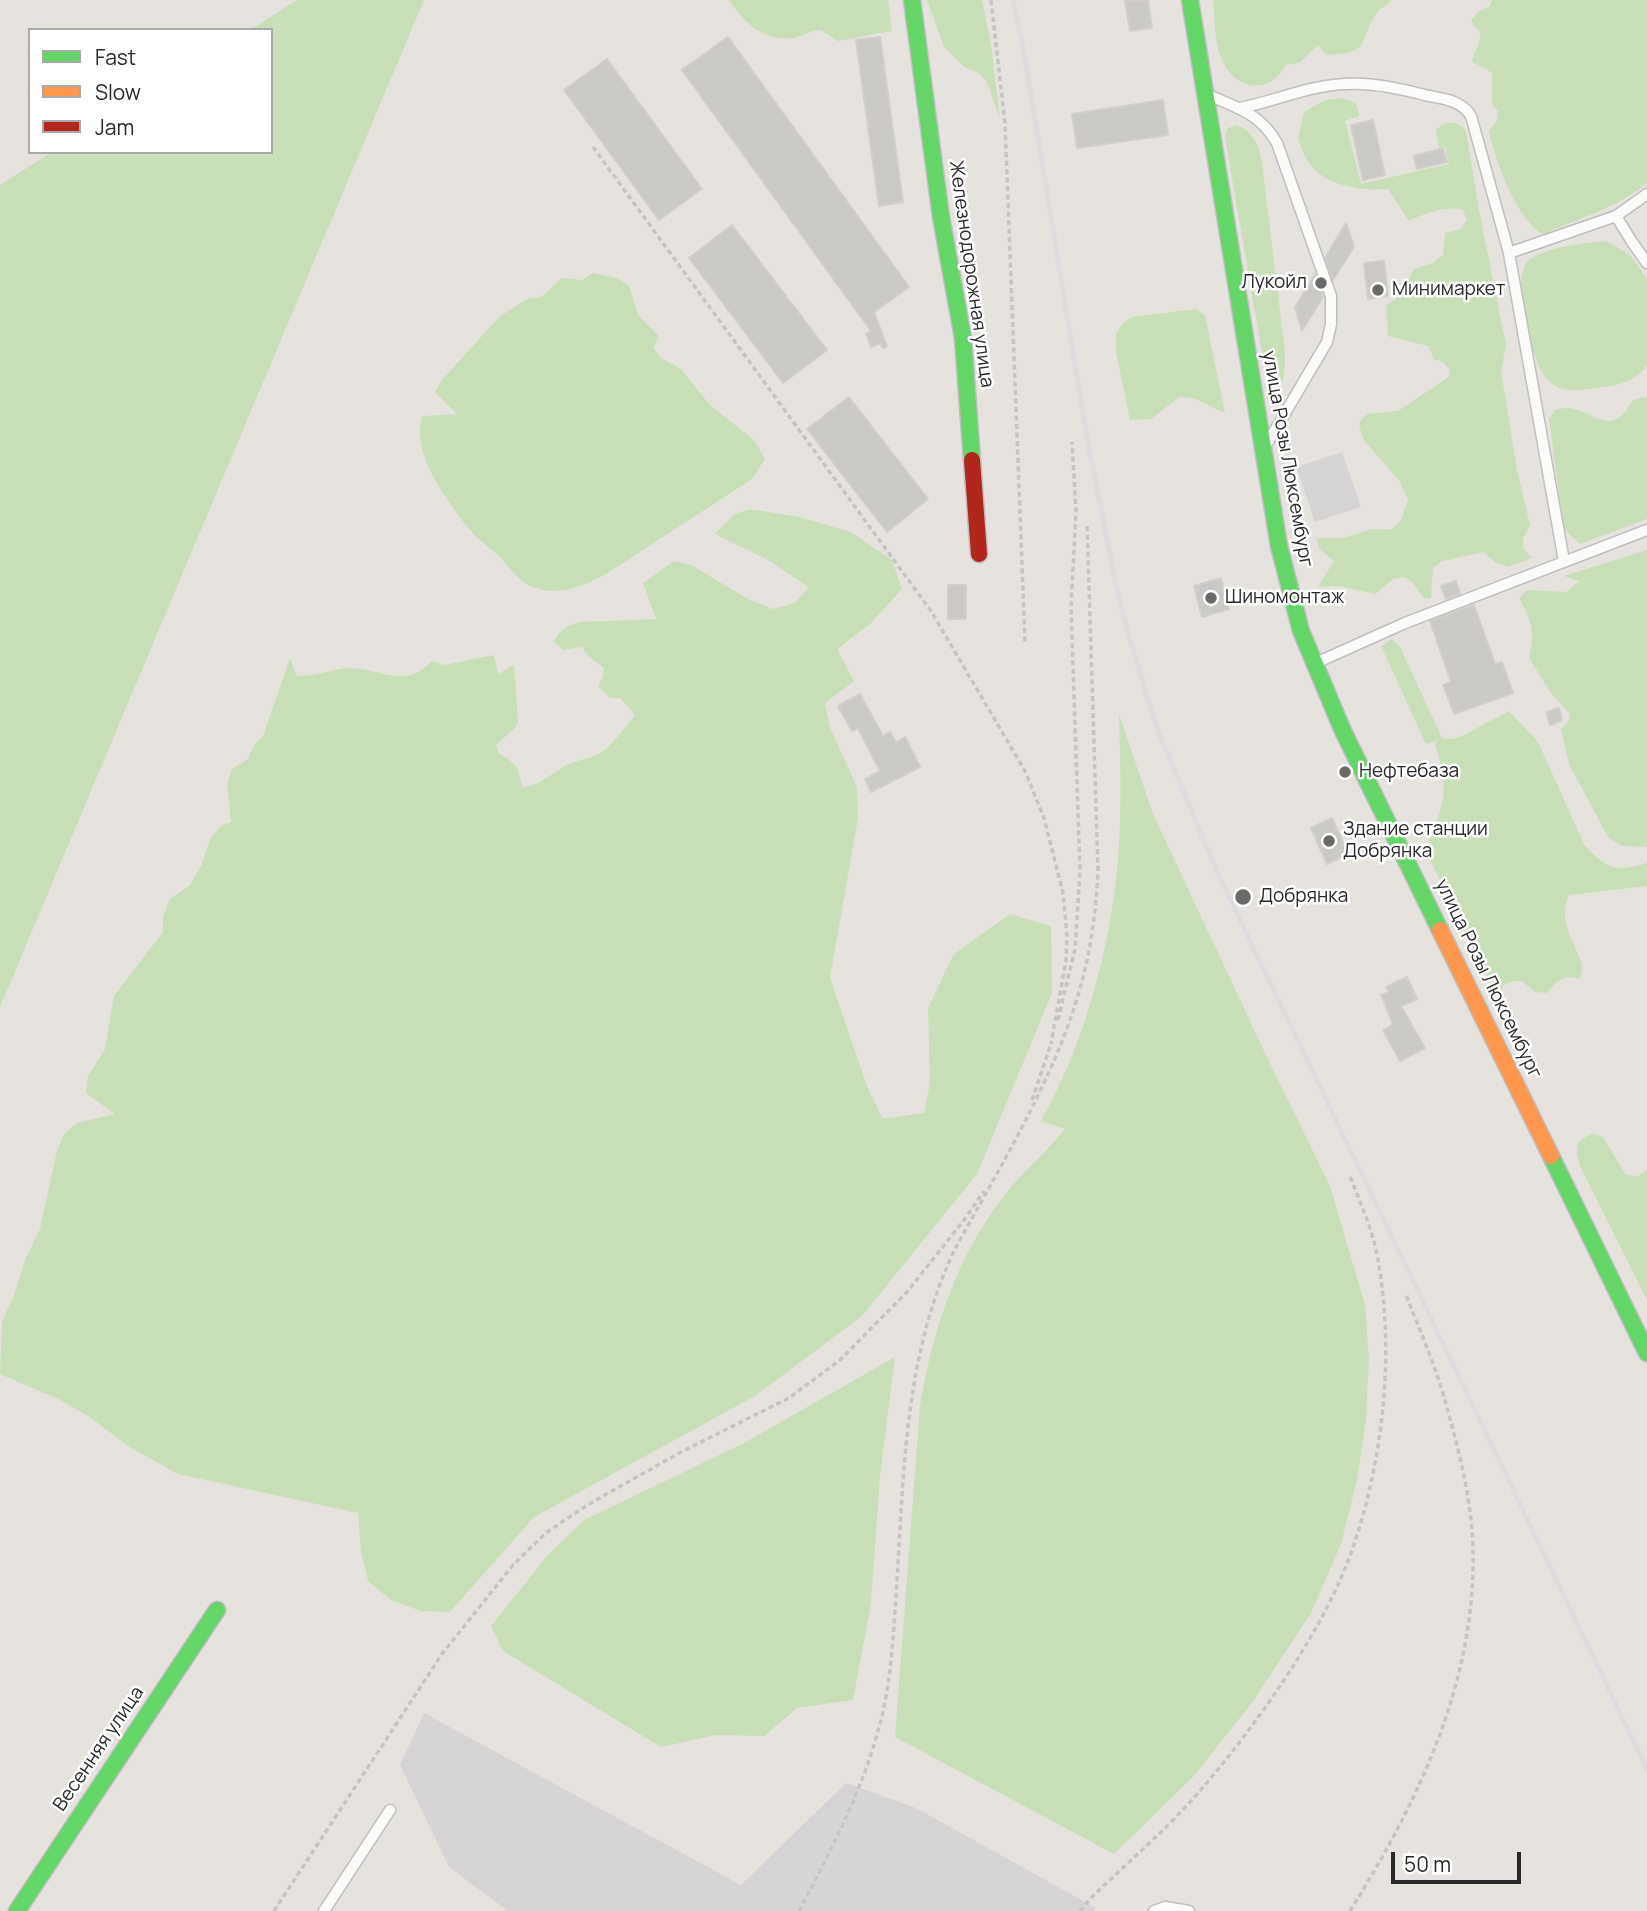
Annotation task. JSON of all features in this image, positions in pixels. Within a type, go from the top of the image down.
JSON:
[{"type":"street","name":"Железнодорожная улица","points":[[912,0],[941,217],[963,338],[979,554]]},
{"type":"street","name":"улица Розы Люксембург","points":[[1191,0],[1285,575],[1301,631],[1343,731],[1647,1353]]},
{"type":"street","name":"Весенняя улица","points":[[17,1911],[217,1609]]},
{"type":"lane","points":[[1240,108],[1344,84],[1396,88],[1466,108],[1471,116],[1508,253],[1564,561]]},
{"type":"lane","points":[[1205,93],[1240,108],[1267,125],[1277,143],[1331,296],[1332,310],[1326,342],[1264,448]]},
{"type":"lane","points":[[1508,253],[1616,216],[1647,194]]},
{"type":"lane","points":[[1616,216],[1647,262]]},
{"type":"lane","points":[[1315,664],[1405,623],[1647,530]]},
{"type":"lane","points":[[324,1911],[390,1810]]},
{"type":"lane","points":[[1154,1911],[1165,1908],[1189,1911]]},
{"type":"path","points":[[992,0],[1005,134],[1025,642]]},
{"type":"path","points":[[593,147],[931,611],[1025,771],[1044,818],[1058,867],[1066,914],[1065,972],[1051,1044]]},
{"type":"path","points":[[1017,1134],[1041,1077],[1067,989],[1075,949],[1080,881],[1071,607],[1076,512],[1072,442]]},
{"type":"path","points":[[799,1911],[841,1830],[880,1726],[892,1641],[908,1422],[917,1360],[927,1317],[942,1276],[1050,1067],[1074,1009],[1094,924],[1098,870],[1087,523]]},
{"type":"path","points":[[274,1911],[442,1654],[513,1565],[547,1532],[589,1504],[681,1452],[789,1398],[840,1360],[907,1292],[964,1220],[1005,1156]]},
{"type":"path","points":[[1080,1911],[1179,1815],[1233,1751],[1294,1664],[1325,1609],[1350,1554],[1367,1498],[1379,1433],[1385,1379],[1386,1332],[1378,1257],[1349,1174]]},
{"type":"path","points":[[1350,1911],[1403,1821],[1426,1773],[1457,1683],[1467,1638],[1472,1596],[1473,1549],[1458,1450],[1446,1401],[1406,1294]]},
{"type":"shaded area","points":[[1342,452],[1361,507],[1315,522],[1296,467]]},
{"type":"shaded area","points":[[424,1713],[741,1885],[846,1783],[916,1808],[1096,1908],[1094,1911],[508,1911],[449,1867],[400,1765]]},
{"type":"green space","points":[[297,0],[424,0],[0,1007],[0,185],[49,154],[273,154],[273,28],[253,28]]},
{"type":"green space","points":[[729,0],[888,0],[892,31],[838,41],[821,30],[794,38],[773,37],[748,23]]},
{"type":"green space","points":[[927,0],[982,0],[991,44],[1000,119],[987,82],[979,73],[964,67],[944,47]]},
{"type":"green space","points":[[1213,0],[1392,0],[1376,14],[1363,41],[1356,49],[1326,55],[1318,45],[1299,63],[1286,65],[1276,78],[1258,86],[1242,83],[1224,64],[1217,42]]},
{"type":"green space","points":[[1492,0],[1647,0],[1647,183],[1611,206],[1543,234],[1525,217],[1508,188],[1489,131],[1497,120],[1498,112],[1492,104],[1492,74],[1472,62],[1480,32],[1471,20],[1478,12],[1490,6]]},
{"type":"green space","points":[[1342,98],[1356,103],[1359,116],[1345,121],[1361,184],[1449,164],[1445,147],[1439,147],[1436,130],[1451,123],[1466,131],[1506,345],[1501,371],[1517,470],[1530,525],[1523,539],[1523,548],[1532,558],[1508,567],[1495,562],[1483,552],[1442,561],[1433,568],[1431,598],[1424,598],[1412,582],[1404,577],[1393,579],[1375,594],[1339,586],[1318,587],[1334,561],[1319,549],[1316,538],[1344,538],[1371,529],[1391,529],[1400,522],[1408,500],[1400,482],[1363,439],[1359,424],[1368,414],[1398,411],[1449,377],[1450,369],[1443,362],[1434,359],[1428,346],[1388,336],[1386,306],[1401,294],[1414,269],[1433,263],[1443,255],[1445,233],[1461,229],[1467,219],[1462,209],[1448,209],[1434,211],[1409,221],[1388,189],[1339,184],[1314,169],[1306,159],[1298,139],[1304,112],[1325,100]]},
{"type":"green space","points":[[1235,125],[1246,130],[1254,139],[1262,162],[1285,353],[1282,382],[1273,396],[1269,394],[1225,137],[1227,129]]},
{"type":"green space","points":[[1606,241],[1631,256],[1647,279],[1647,366],[1635,377],[1618,384],[1581,390],[1561,389],[1548,379],[1540,368],[1530,340],[1521,283],[1523,271],[1528,261],[1544,252]]},
{"type":"green space","points":[[593,273],[617,278],[629,286],[638,315],[659,336],[653,347],[661,358],[681,369],[710,405],[754,440],[765,459],[752,479],[606,574],[572,588],[545,590],[521,580],[475,535],[455,511],[426,461],[420,426],[422,416],[457,414],[435,392],[442,380],[499,317],[527,299],[541,297],[562,278],[582,280]]},
{"type":"green space","points":[[1195,309],[1205,315],[1225,413],[1193,398],[1179,397],[1151,419],[1130,420],[1116,352],[1116,334],[1123,323],[1133,317]]},
{"type":"green space","points":[[1647,398],[1647,519],[1580,544],[1564,529],[1549,419],[1555,410],[1567,408],[1609,421],[1624,413],[1632,401]]},
{"type":"green space","points":[[751,509],[799,517],[851,532],[892,560],[902,589],[871,623],[837,649],[854,681],[825,703],[830,728],[857,787],[858,818],[830,978],[868,1089],[883,1119],[924,1113],[930,1083],[928,1008],[954,954],[1010,914],[1051,926],[1052,993],[977,1174],[862,1316],[755,1396],[534,1517],[450,1612],[421,1611],[391,1600],[368,1581],[361,1551],[358,1513],[178,1474],[131,1448],[88,1416],[58,1399],[0,1374],[2,1322],[25,1260],[40,1229],[57,1150],[65,1133],[77,1123],[115,1114],[86,1093],[88,1076],[105,1049],[114,996],[163,932],[163,917],[170,899],[190,885],[202,864],[210,839],[221,826],[231,822],[227,784],[232,769],[248,759],[254,745],[263,736],[290,658],[296,675],[301,676],[349,668],[406,676],[419,672],[432,661],[444,665],[494,655],[498,674],[514,665],[518,721],[515,728],[496,745],[499,754],[516,767],[523,787],[530,786],[571,763],[602,752],[635,715],[620,698],[610,698],[598,686],[604,668],[588,656],[582,647],[563,650],[554,642],[564,629],[580,622],[656,619],[643,583],[674,561],[691,565],[748,599],[773,609],[795,603],[809,587],[768,560],[715,534],[734,514]]},
{"type":"green space","points":[[1647,550],[1647,847],[1622,846],[1608,837],[1569,764],[1561,729],[1569,721],[1570,714],[1551,693],[1529,658],[1531,627],[1519,598],[1527,590],[1566,592],[1579,581],[1564,576]]},
{"type":"green space","points":[[1392,639],[1400,647],[1442,738],[1460,737],[1509,711],[1538,742],[1584,844],[1605,864],[1612,867],[1627,868],[1647,863],[1647,886],[1569,895],[1565,908],[1566,920],[1581,962],[1579,979],[1569,977],[1561,980],[1547,993],[1535,992],[1522,981],[1513,981],[1504,985],[1496,995],[1426,852],[1443,801],[1441,764],[1435,745],[1437,740],[1426,744],[1381,646]]},
{"type":"green space","points":[[1119,714],[1153,814],[1330,1186],[1365,1305],[1369,1359],[1366,1419],[1357,1480],[1341,1544],[1311,1613],[1254,1700],[1194,1776],[1114,1854],[895,1737],[920,1406],[925,1377],[949,1296],[972,1245],[1003,1197],[1065,1129],[1041,1121],[1074,1051],[1087,1014],[1107,938],[1118,860]]},
{"type":"green space","points":[[1592,1133],[1603,1137],[1626,1175],[1638,1176],[1647,1170],[1647,1300],[1580,1166],[1578,1142]]},
{"type":"green space","points":[[895,1357],[880,1476],[871,1603],[853,1700],[797,1708],[764,1736],[716,1735],[661,1747],[503,1651],[491,1626],[547,1556],[584,1520],[744,1443]]},
{"type":"building","points":[[1125,0],[1148,0],[1152,28],[1130,31]]},
{"type":"building","points":[[728,37],[909,287],[874,312],[887,346],[883,348],[880,343],[871,347],[866,334],[871,331],[682,70]]},
{"type":"building","points":[[880,37],[903,202],[879,206],[856,40]]},
{"type":"building","points":[[607,59],[702,189],[659,220],[564,90]]},
{"type":"building","points":[[1163,100],[1168,135],[1077,148],[1072,114]]},
{"type":"building","points":[[1373,120],[1385,175],[1363,180],[1351,125]]},
{"type":"building","points":[[1443,148],[1447,162],[1417,169],[1414,156]]},
{"type":"building","points":[[1346,223],[1354,247],[1333,280],[1325,258]]},
{"type":"building","points":[[732,225],[827,350],[783,383],[689,258]]},
{"type":"building","points":[[1384,261],[1388,296],[1368,299],[1364,263]]},
{"type":"building","points":[[1315,274],[1323,297],[1302,331],[1295,307]]},
{"type":"building","points":[[849,397],[928,499],[887,532],[807,429]]},
{"type":"building","name":"Шинoмонтаж","points":[[1221,578],[1229,609],[1202,617],[1194,586]]},
{"type":"building","points":[[1456,581],[1460,594],[1446,599],[1441,586]]},
{"type":"building","points":[[948,585],[966,585],[966,619],[948,619]]},
{"type":"building","points":[[1474,605],[1495,664],[1502,662],[1513,693],[1454,714],[1443,685],[1451,682],[1430,621]]},
{"type":"building","points":[[860,694],[883,736],[890,732],[896,742],[905,737],[920,767],[871,792],[865,779],[880,771],[858,728],[852,731],[838,706]]},
{"type":"building","points":[[1559,708],[1562,720],[1550,725],[1546,712]]},
{"type":"building","name":"Здание станции Добрянка","points":[[1332,818],[1348,854],[1327,864],[1311,828]]},
{"type":"building","points":[[1407,977],[1417,999],[1401,1006],[1425,1048],[1400,1061],[1383,1030],[1393,1024],[1381,995],[1389,992],[1386,987]]},
{"type":"railway","points":[[1013,0],[1088,443],[1118,595],[1158,731],[1219,876],[1647,1769]]},
{"type":"traffic: fast","points":[[912,0],[941,217],[963,338],[972,460]]},
{"type":"traffic: fast","points":[[1190,0],[1279,546],[1301,631],[1343,731],[1440,930]]},
{"type":"traffic: fast","points":[[1551,1156],[1647,1353]]},
{"type":"traffic: fast","points":[[17,1911],[217,1610]]},
{"type":"traffic: slow","points":[[1440,930],[1551,1156]]},
{"type":"traffic: jam","points":[[972,460],[979,554]]},
{"type":"place","name":"Лукойл","points":[[1321,283]]},
{"type":"place","name":"Минимаркет","points":[[1378,290]]},
{"type":"place","name":"Шинoмонтаж","points":[[1211,598]]},
{"type":"place","name":"Нефтебаза","points":[[1345,772]]},
{"type":"place","name":"Здание станции Добрянка","points":[[1329,841]]},
{"type":"place","name":"Добрянка","points":[[1243,897]]}]
